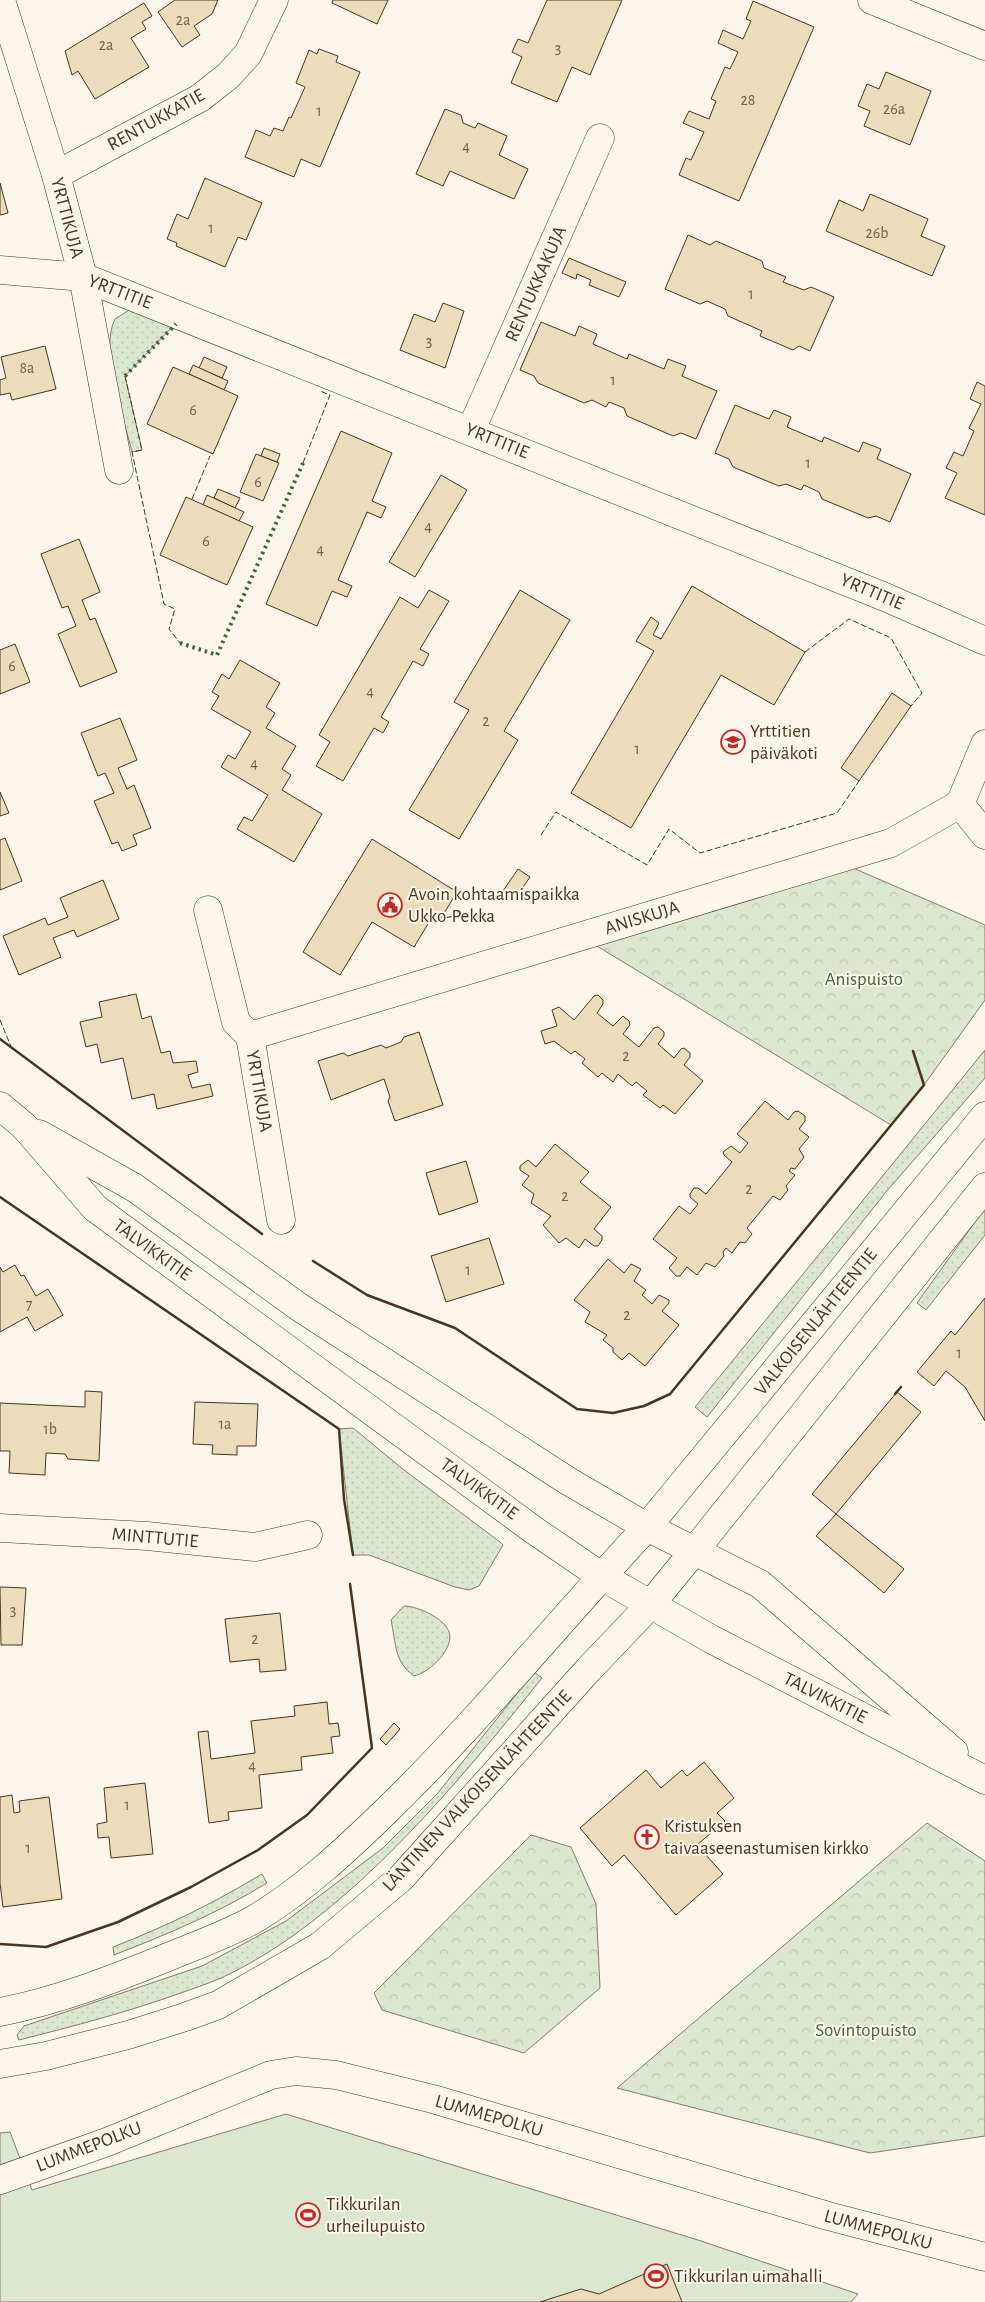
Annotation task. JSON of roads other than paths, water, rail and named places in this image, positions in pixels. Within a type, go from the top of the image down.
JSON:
[{"type":"main road","name":"YRTTIKUJA","points":[[1,0],[56,175],[83,277],[119,470]]},
{"type":"main road","name":"RENTUKKATIE","points":[[56,175],[200,98],[228,76],[248,54],[274,0]]},
{"type":"main road","points":[[872,0],[985,46]]},
{"type":"main road","name":"RENTUKKAKUJA","points":[[471,430],[600,138]]},
{"type":"main road","name":"YRTTITIE","points":[[0,270],[83,277],[471,430],[885,597],[985,641]]},
{"type":"main road","points":[[985,744],[960,804],[985,835]]},
{"type":"main road","name":"ANISKUJA","points":[[250,1036],[891,843],[960,804]]},
{"type":"main road","name":"YRTTIKUJA","points":[[208,910],[236,1022],[250,1036],[282,1220]]},
{"type":"main road","name":"TALVIKKITIE","points":[[0,1106],[24,1126],[95,1208],[535,1531],[601,1576],[710,1639],[985,1779]]},
{"type":"main road","name":"VALKOISENLÄHTEENTIE","points":[[647,1527],[985,1116]]},
{"type":"main road","name":"TALVIKKITIE","points":[[24,1126],[135,1188],[299,1307],[568,1481],[647,1527],[760,1584],[985,1779]]},
{"type":"main road","points":[[695,1550],[985,1186]]},
{"type":"main road","points":[[0,2012],[30,2006],[98,1986],[229,1932],[253,1920],[280,1902],[342,1854],[427,1772],[647,1527]]},
{"type":"main road","name":"MINTTUTIE","points":[[0,1528],[147,1536],[255,1547],[308,1535]]},
{"type":"main road","name":"LÄNTINEN VALKOISENLÄHTEENTIE","points":[[0,2064],[46,2056],[128,2035],[194,2014],[218,2005],[320,1946],[401,1878],[589,1669],[650,1605],[695,1550]]},
{"type":"main road","name":"LUMMEPOLKU","points":[[0,2180],[107,2142],[271,2075],[296,2071],[336,2075],[433,2099],[828,2216],[985,2257]]},
{"type":"place","name":"Yrttitien päiväkoti","points":[[733,742]]},
{"type":"place","name":"Avoin kohtaamispaikka Ukko-Pekka","points":[[390,905]]},
{"type":"place","name":"Kristuksen taivaaseenastumisen kirkko","points":[[647,1837]]},
{"type":"place","name":"Tikkurilan urheilupuisto","points":[[308,2215]]},
{"type":"place","name":"Tikkurilan uimahalli","points":[[656,2276]]},
{"type":"park label","name":"Anispuisto","points":[[864,979]]},
{"type":"park label","name":"Sovintopuisto","points":[[866,2030]]}]
